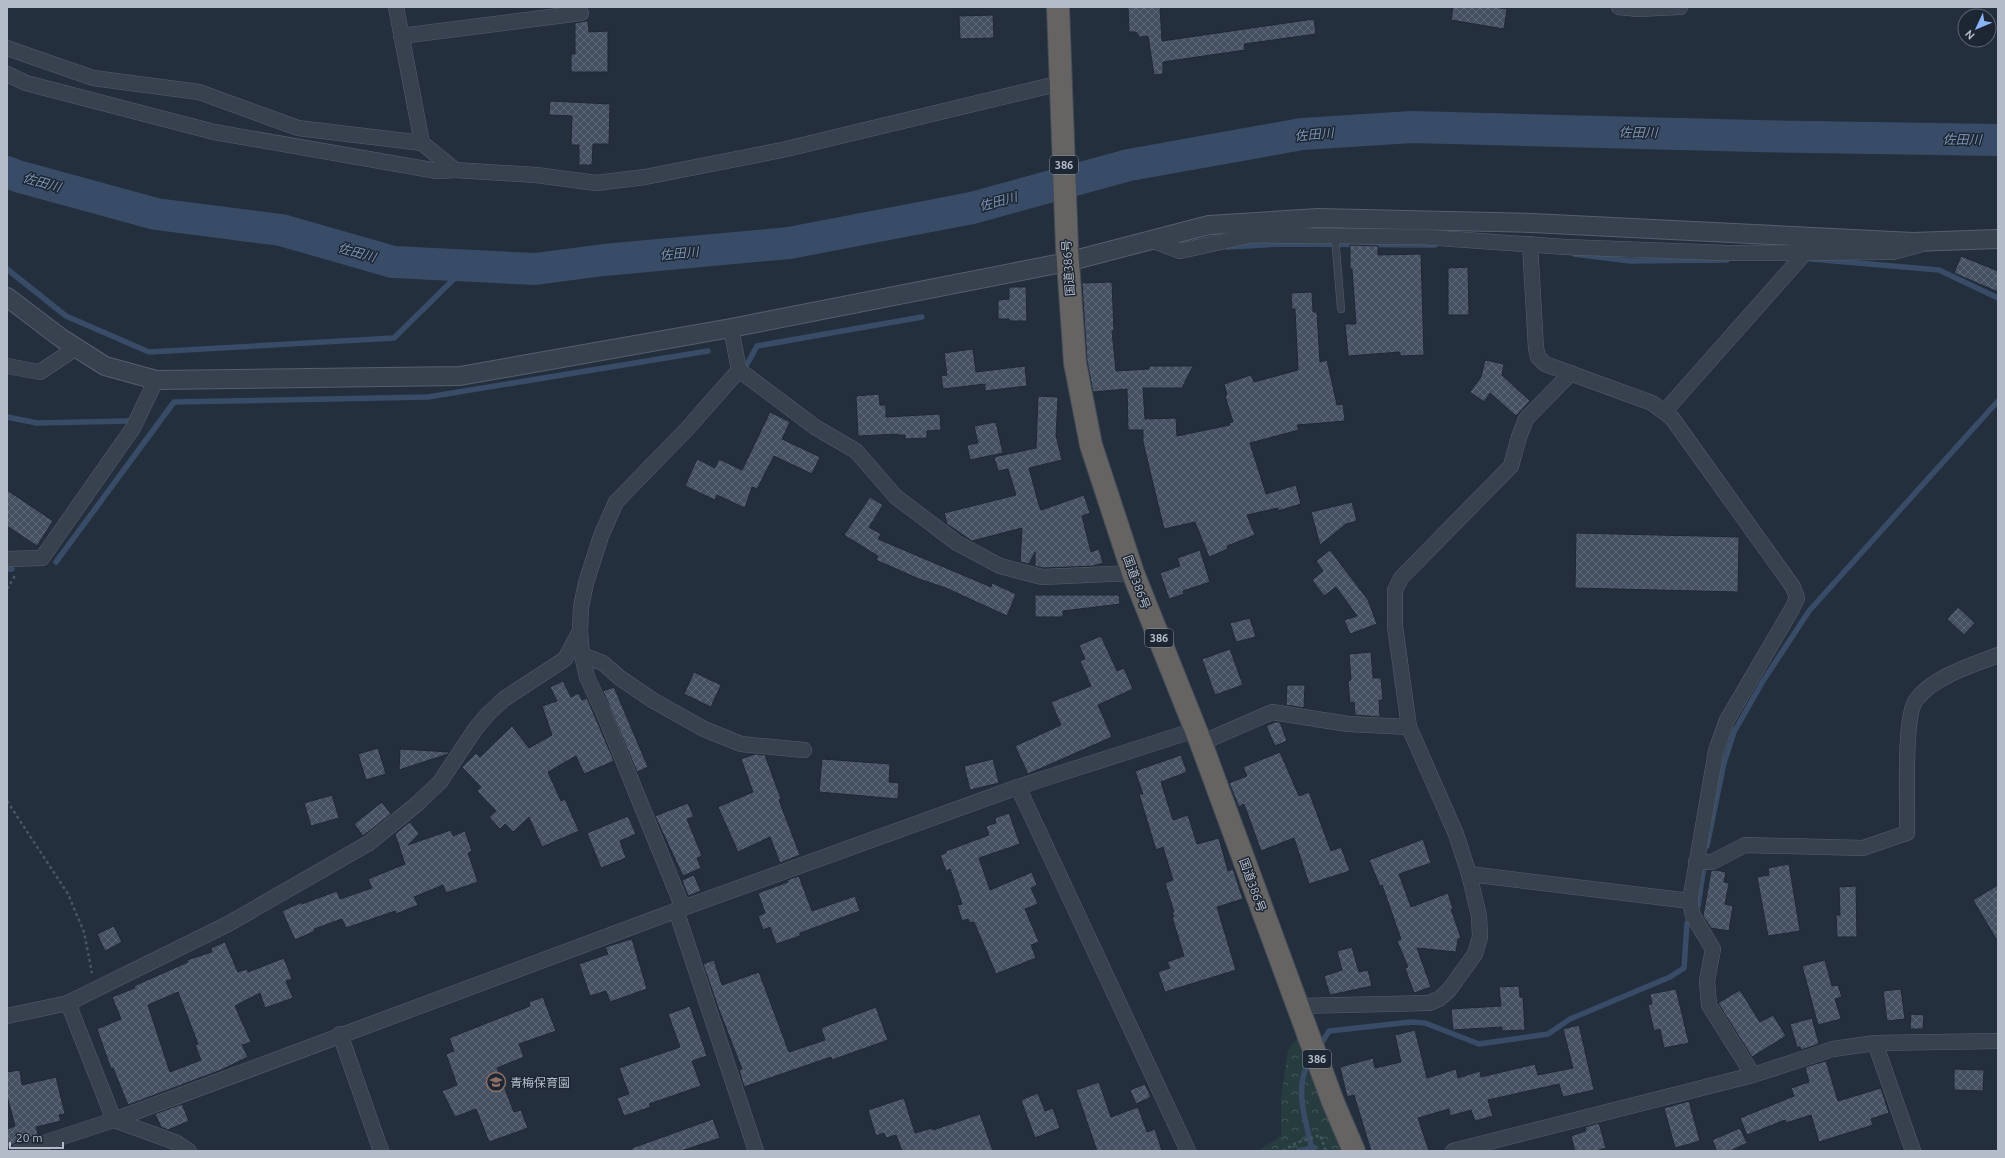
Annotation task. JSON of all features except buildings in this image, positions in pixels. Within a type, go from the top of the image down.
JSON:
[{"type":"highway","name":"国道386号","points":[[1058,7],[1067,255],[1075,363],[1091,445],[1133,573],[1198,736],[1333,1102],[1354,1151]]},
{"type":"street","points":[[396,7],[422,143]]},
{"type":"street","points":[[1619,7],[1638,9],[1680,7]]},
{"type":"street","points":[[401,36],[581,12]]},
{"type":"street","points":[[7,48],[93,78],[199,92],[298,128],[422,143],[455,170]]},
{"type":"street","points":[[7,74],[26,83],[214,132],[437,171],[455,170],[536,175],[596,183],[645,177],[782,150],[1061,83]]},
{"type":"street","points":[[7,297],[76,348],[105,366],[156,380],[460,376],[731,328],[1067,255],[1151,240],[1209,225],[1318,218],[1532,223],[1913,242],[1998,239]]},
{"type":"street","points":[[1151,240],[1180,251],[1252,235],[1424,237],[1530,245],[1727,253],[1804,254],[1893,252],[1932,242]]},
{"type":"street","points":[[1530,245],[1536,348],[1538,357],[1545,364],[1652,403],[1665,411],[1672,418],[1793,587],[1797,598],[1727,720],[1716,751],[1690,901],[1693,916],[1713,949],[1707,981],[1709,1005],[1753,1075]]},
{"type":"street","points":[[1665,411],[1804,254]]},
{"type":"street","points":[[731,328],[739,370],[815,427],[856,451],[896,497],[957,543],[1000,566],[1042,577],[1133,573]]},
{"type":"street","points":[[7,366],[40,372],[76,348]]},
{"type":"street","points":[[739,370],[687,429],[616,502],[601,536],[586,583],[581,607],[580,631],[582,655],[587,677],[605,716],[679,909],[756,1151]]},
{"type":"street","points":[[1300,1011],[1430,1003],[1439,999],[1449,990],[1475,954],[1480,937],[1479,916],[1469,874],[1456,834],[1409,727],[1395,626],[1395,590],[1401,578],[1511,466],[1526,419],[1571,373]]},
{"type":"street","points":[[7,559],[42,558],[133,428],[156,380]]},
{"type":"street","points":[[7,1016],[68,1003],[228,924],[369,843],[417,804],[440,782],[476,728],[488,714],[504,699],[565,659],[580,631]]},
{"type":"street","points":[[582,655],[603,663],[620,678],[654,701],[704,729],[741,744],[804,750]]},
{"type":"street","points":[[1696,862],[1712,862],[1744,845],[1863,848],[1907,833],[1908,727],[1915,701],[1930,687],[1941,680],[1998,655]]},
{"type":"street","points":[[19,1151],[114,1120],[340,1034],[679,909],[1018,787],[1198,736],[1272,712],[1348,724],[1409,727]]},
{"type":"street","points":[[1018,787],[1188,1151]]},
{"type":"street","points":[[1469,874],[1690,901]]},
{"type":"street","points":[[68,1003],[114,1120],[174,1142],[190,1151]]},
{"type":"street","points":[[340,1034],[381,1151]]},
{"type":"street","points":[[1453,1151],[1753,1075],[1833,1048],[1874,1043],[1998,1041]]},
{"type":"street","points":[[1874,1043],[1913,1151]]},
{"type":"lane","points":[[1335,237],[1341,309]]},
{"type":"path","points":[[7,801],[68,894],[84,932],[96,989]]},
{"type":"path","points":[[1283,1151],[1296,1143],[1320,1134],[1326,1151]]},
{"type":"green space","points":[[1299,1036],[1347,1151],[1258,1151],[1281,1136],[1281,1097],[1288,1050]]},
{"type":"water","points":[[1316,1145],[1317,1151],[1295,1151],[1299,1148]]},
{"type":"waterway","name":"佐田川","points":[[7,172],[156,214],[281,230],[393,262],[535,269],[604,260],[789,243],[972,208],[1129,165],[1302,134],[1412,127],[1755,136],[1998,140]]},
{"type":"waterway","points":[[1228,247],[1279,244],[1435,245]]},
{"type":"waterway","points":[[1574,254],[1630,261],[1727,260]]},
{"type":"waterway","points":[[1811,259],[1939,270],[1998,298]]},
{"type":"waterway","points":[[7,269],[66,316],[149,352],[394,338],[467,266]]},
{"type":"waterway","points":[[746,366],[757,346],[922,317]]},
{"type":"waterway","points":[[56,562],[174,402],[428,397],[708,351]]},
{"type":"waterway","points":[[1707,846],[1724,763],[1734,732],[1763,681],[1809,611],[1998,401]]},
{"type":"waterway","points":[[7,417],[37,423],[128,421]]},
{"type":"waterway","points":[[7,569],[12,569]]},
{"type":"waterway","points":[[1698,906],[1704,865]]},
{"type":"waterway","points":[[1319,1047],[1329,1031],[1411,1022],[1425,1023],[1479,1044],[1548,1034],[1570,1019],[1670,977],[1684,968],[1687,923]]},
{"type":"waterway","points":[[1309,1151],[1311,1145],[1302,1101],[1302,1090],[1303,1079],[1311,1059]]},
{"type":"place","name":"青梅保育園","points":[[496,1082]]}]
